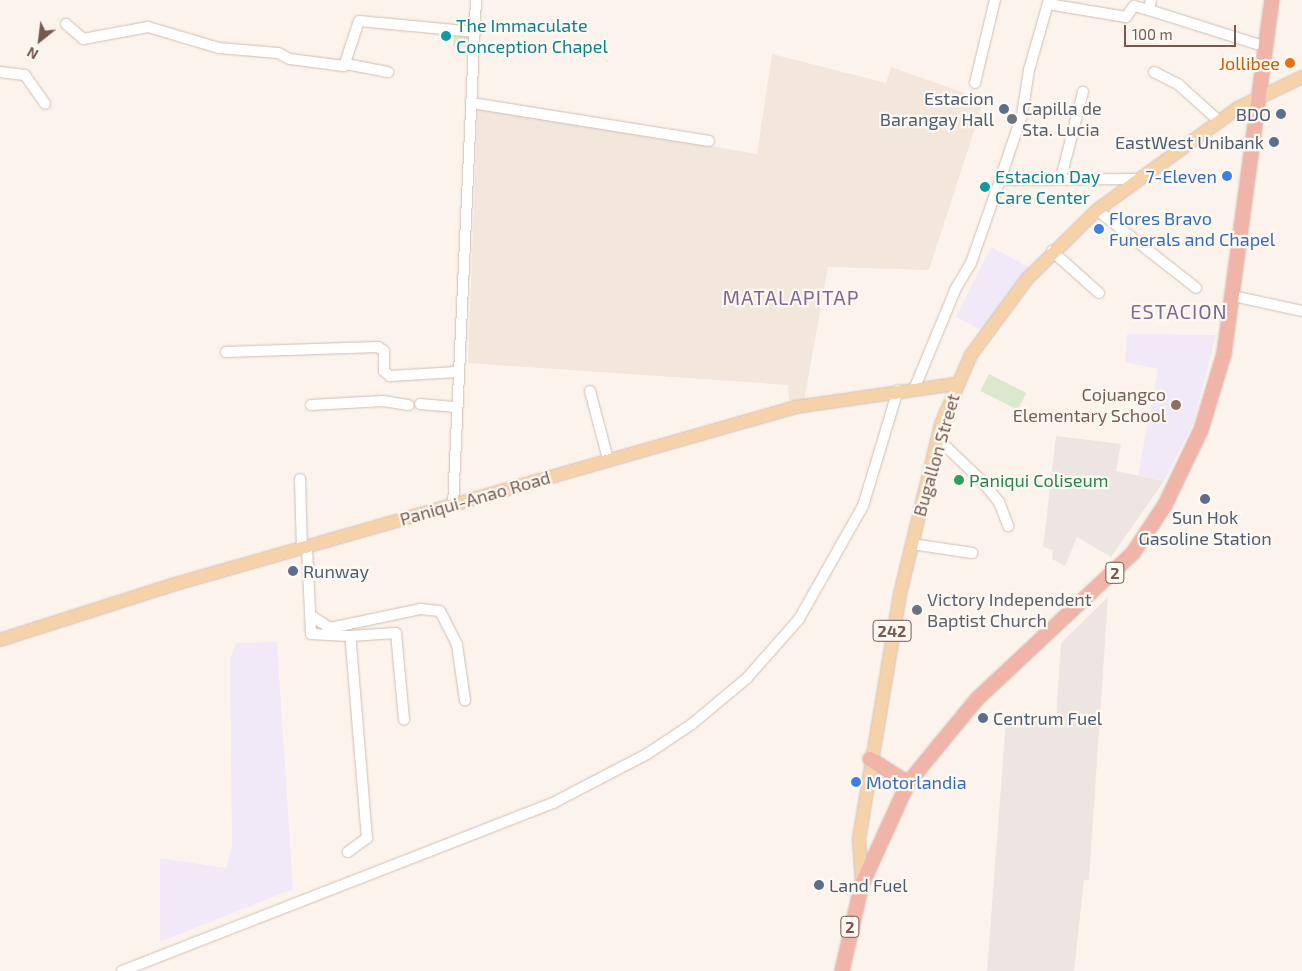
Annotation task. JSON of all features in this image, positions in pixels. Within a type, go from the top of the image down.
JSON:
[{"type":"highway","name":"2","points":[[842,971],[862,884],[908,783],[964,712],[1106,582],[1152,525],[1212,401],[1233,296],[1272,0]]},
{"type":"highway","points":[[870,760],[908,783]]},
{"type":"main road","name":"242","points":[[1258,95],[1302,76]]},
{"type":"main road","name":"Bugallon Street","points":[[862,884],[858,849],[870,760],[912,544],[938,439],[956,384],[984,333],[1052,251],[1097,210],[1137,179],[1258,95]]},
{"type":"main road","name":"Paniqui-Anao Road","points":[[0,640],[608,459],[796,407],[915,387],[956,384]]},
{"type":"street","points":[[453,506],[456,372],[472,103],[476,0]]},
{"type":"street","points":[[975,83],[995,0]]},
{"type":"street","points":[[915,387],[956,288],[971,263],[1000,180],[1022,114],[1048,2],[1126,17],[1134,6],[1150,5],[1266,47]]},
{"type":"street","points":[[346,64],[359,21],[475,32]]},
{"type":"street","points":[[66,24],[83,39],[148,27],[219,48],[346,64],[388,72]]},
{"type":"street","points":[[0,72],[25,75],[45,104]]},
{"type":"street","points":[[1154,72],[1178,84],[1219,121]]},
{"type":"street","points":[[1061,178],[1083,92]]},
{"type":"street","points":[[472,103],[709,141]]},
{"type":"street","points":[[1000,180],[1061,178],[1137,179]]},
{"type":"street","points":[[1097,210],[1196,288]]},
{"type":"street","points":[[1052,251],[1099,293]]},
{"type":"street","points":[[1233,296],[1302,311]]},
{"type":"street","points":[[226,352],[378,347],[384,351],[384,371],[390,376],[456,372]]},
{"type":"street","points":[[122,971],[553,803],[647,754],[692,724],[747,678],[799,619],[860,513],[898,390]]},
{"type":"street","points":[[590,391],[608,459]]},
{"type":"street","points":[[311,404],[383,401],[409,405]]},
{"type":"street","points":[[420,404],[456,407]]},
{"type":"street","points":[[938,439],[982,480],[999,502],[1008,526]]},
{"type":"street","points":[[300,479],[304,549],[313,617],[310,631],[315,637],[396,632],[404,720]]},
{"type":"street","points":[[912,544],[972,553]]},
{"type":"street","points":[[313,617],[330,628],[420,608],[440,611],[457,645],[465,700]]},
{"type":"street","points":[[348,852],[367,838],[350,636]]},
{"type":"shaded area","points":[[772,54],[886,83],[891,67],[984,100],[929,270],[828,267],[804,401],[789,401],[788,385],[468,363],[478,106],[757,154]]},
{"type":"shaded area","points":[[991,247],[1031,268],[983,331],[956,317]]},
{"type":"shaded area","name":"Cojuangco Elementary School","points":[[1127,334],[1216,335],[1193,424],[1164,481],[1138,475],[1158,369],[1125,362]]},
{"type":"shaded area","points":[[1056,436],[1121,444],[1116,471],[1164,481],[1111,557],[1077,537],[1065,566],[1052,559],[1053,550],[1043,547]]},
{"type":"shaded area","points":[[1108,597],[1089,880],[1084,880],[1074,971],[987,971],[1006,720],[1056,721],[1061,643]]},
{"type":"shaded area","points":[[277,642],[293,889],[160,942],[160,858],[226,868],[232,847],[230,659],[236,643]]},
{"type":"green space","points":[[455,17],[470,18],[468,47],[453,46]]},
{"type":"green space","points":[[989,374],[1026,393],[1018,410],[980,391]]},
{"type":"place","name":"The Immaculate Conception Chapel","points":[[446,36]]},
{"type":"place","name":"Jollibee","points":[[1290,63]]},
{"type":"place","name":"Estacion Barangay Hall","points":[[1004,109]]},
{"type":"place","name":"BDO","points":[[1281,114]]},
{"type":"place","name":"Capilla de Sta. Lucia","points":[[1012,119]]},
{"type":"place","name":"EastWest Unibank","points":[[1274,142]]},
{"type":"place","name":"7-Eleven","points":[[1227,176]]},
{"type":"place","name":"Estacion Day Care Center","points":[[985,187]]},
{"type":"place","name":"Flores Bravo Funerals and Chapel","points":[[1099,229]]},
{"type":"place","name":"Cojuangco Elementary School","points":[[1176,405]]},
{"type":"place","name":"Paniqui Coliseum","points":[[959,480]]},
{"type":"place","name":"Sun Hok Gasoline Station","points":[[1205,499]]},
{"type":"place","name":"Runway","points":[[293,571]]},
{"type":"place","name":"Victory Independent Baptist Church","points":[[917,610]]},
{"type":"place","name":"Centrum Fuel","points":[[983,718]]},
{"type":"place","name":"Motorlandia","points":[[856,782]]},
{"type":"place","name":"Land Fuel","points":[[819,885]]},
{"type":"district","name":"MATALAPITAP","points":[[791,297]]},
{"type":"district","name":"ESTACION","points":[[1179,311]]}]
